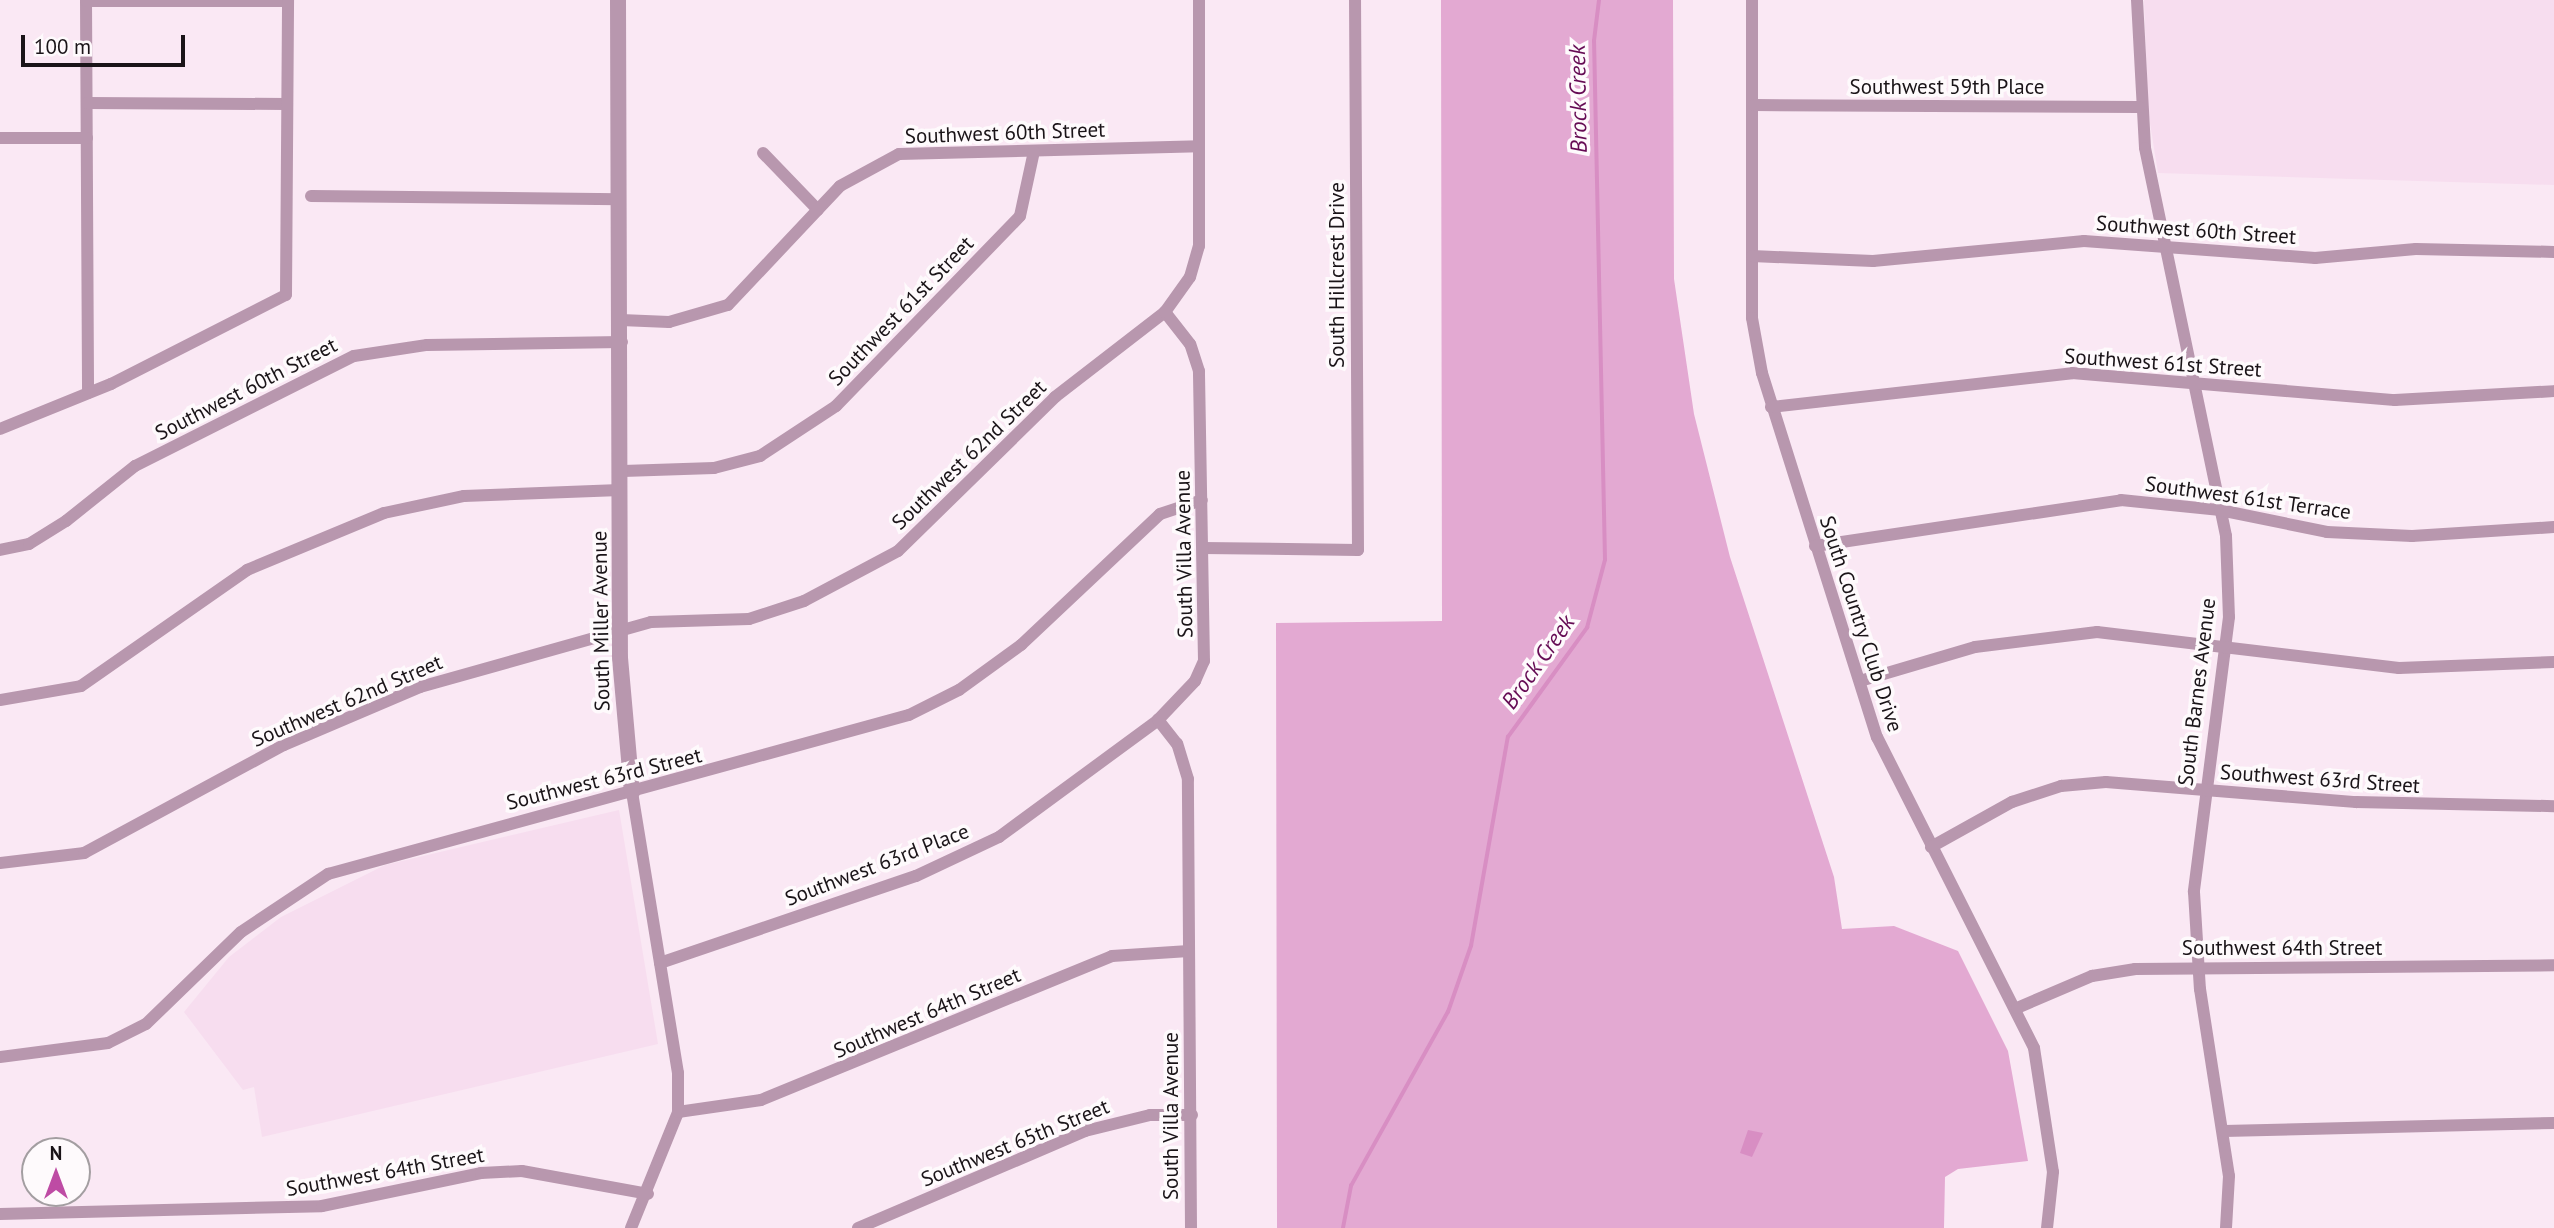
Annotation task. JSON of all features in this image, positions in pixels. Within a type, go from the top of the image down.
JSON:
[{"type":"street","points":[[0,429],[88,393],[286,295],[288,0],[86,1],[88,393]]},
{"type":"street","name":"South Miller Avenue","points":[[618,0],[622,630],[632,792],[660,963],[678,1112],[648,1194],[631,1228]]},
{"type":"street","points":[[1165,312],[1196,261],[1199,0]]},
{"type":"street","name":"South Hillcrest Drive","points":[[1203,548],[1358,550],[1355,0]]},
{"type":"street","name":"South Country Club Drive","points":[[1752,0],[1752,318],[1771,407],[1877,737],[1931,847],[2017,1008],[2040,1071],[2053,1172],[2047,1228]]},
{"type":"street","name":"South Barnes Avenue","points":[[2137,0],[2139,107],[2196,382],[2220,510],[2229,578],[2224,645],[2203,791],[2194,892],[2198,967],[2224,1131],[2226,1228]]},
{"type":"street","points":[[87,103],[287,104]]},
{"type":"street","name":"Southwest 59th Place","points":[[1754,105],[2139,107]]},
{"type":"street","points":[[0,138],[87,138]]},
{"type":"street","name":"Southwest 60th Street","points":[[621,320],[669,322],[728,305],[840,186],[899,154],[1199,146]]},
{"type":"street","name":"Southwest 61st Street","points":[[623,471],[714,468],[760,456],[836,406],[1020,216],[1034,151]]},
{"type":"street","points":[[763,153],[818,210]]},
{"type":"street","points":[[311,196],[620,199]]},
{"type":"street","name":"Southwest 60th Street","points":[[1752,256],[1873,261],[2052,242],[2167,244],[2315,258],[2416,249],[2554,252]]},
{"type":"street","name":"South Villa Avenue","points":[[1165,312],[1190,344],[1199,371],[1204,661],[1195,681],[1158,720],[1177,744],[1188,779],[1191,1228]]},
{"type":"street","name":"Southwest 62nd Street","points":[[0,863],[84,853],[285,745],[420,687],[651,622],[749,619],[855,577],[898,551],[1055,397],[1165,312]]},
{"type":"street","name":"Southwest 60th Street","points":[[0,550],[29,544],[135,466],[354,356],[427,345],[622,342]]},
{"type":"street","name":"Southwest 61st Street","points":[[1771,407],[2020,376],[2196,382],[2395,400],[2554,391]]},
{"type":"street","points":[[0,699],[81,686],[247,570],[383,513],[464,496],[620,490]]},
{"type":"street","name":"Southwest 63rd Street","points":[[0,1058],[108,1044],[146,1024],[241,932],[328,874],[860,732],[960,690],[1021,645],[1160,514],[1202,500]]},
{"type":"street","name":"Southwest 61st Terrace","points":[[1815,546],[2071,503],[2121,500],[2220,510],[2327,532],[2412,536],[2554,527]]},
{"type":"street","points":[[1860,681],[1894,667],[2025,637],[2138,633],[2399,668],[2554,662]]},
{"type":"street","name":"Southwest 63rd Place","points":[[660,963],[916,876],[999,837],[1158,720]]},
{"type":"street","name":"Southwest 63rd Street","points":[[1931,847],[2012,802],[2061,786],[2106,782],[2203,791],[2554,806]]},
{"type":"street","name":"Southwest 64th Street","points":[[678,1112],[761,1100],[1112,956],[1189,951]]},
{"type":"street","name":"Southwest 64th Street","points":[[2017,1008],[2092,976],[2198,967],[2554,965]]},
{"type":"street","name":"Southwest 65th Street","points":[[858,1228],[1086,1130],[1150,1115],[1192,1115]]},
{"type":"street","points":[[2224,1131],[2554,1123]]},
{"type":"street","name":"Southwest 64th Street","points":[[0,1214],[309,1207],[509,1172],[648,1194]]},
{"type":"shaded area","points":[[1441,0],[1673,0],[1674,279],[1694,414],[1730,557],[1834,877],[1842,929],[1894,926],[1958,951],[2008,1051],[2028,1161],[1958,1169],[1945,1177],[1944,1228],[1277,1228],[1276,623],[1442,621]]},
{"type":"shaded area","points":[[2144,0],[2554,0],[2554,185],[2158,173],[2148,111]]},
{"type":"shaded area","points":[[619,810],[658,1044],[262,1137],[254,1087],[243,1090],[184,1012],[229,957],[281,917],[385,865]]},
{"type":"shaded area","points":[[1748,1130],[1763,1133],[1752,1157],[1740,1153]]},
{"type":"waterway","name":"Brock Creek","points":[[1343,1228],[1351,1186],[1448,1012],[1471,946],[1508,737],[1587,628],[1605,560],[1594,41],[1599,0]]}]
